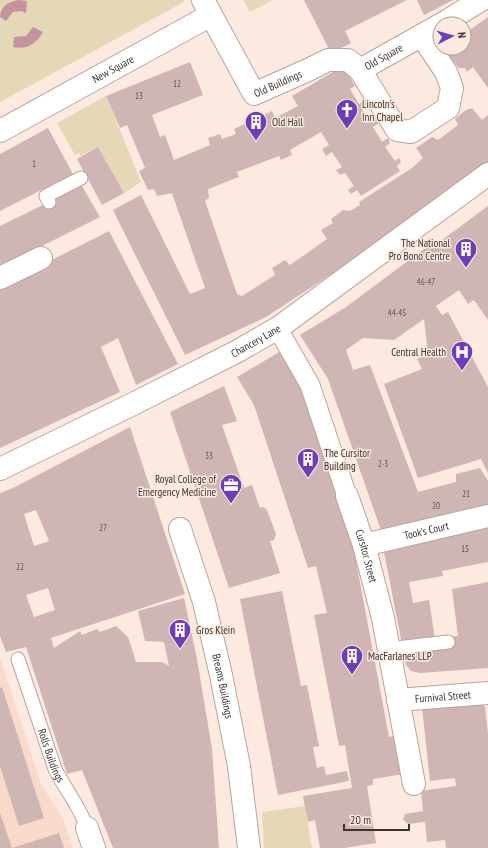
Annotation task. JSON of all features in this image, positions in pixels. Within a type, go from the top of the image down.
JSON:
[{"type":"street","name":"Old Square","points":[[455,16],[481,0]]},
{"type":"street","name":"Old Buildings","points":[[208,8],[254,94],[328,60],[348,60],[360,70]]},
{"type":"street","name":"New Square","points":[[0,131],[208,8]]},
{"type":"street","name":"Old Square","points":[[432,30],[360,70],[397,130],[411,132],[448,108],[452,88],[442,56]]},
{"type":"street","name":"Chancery Lane","points":[[0,469],[236,352],[278,328],[488,174]]},
{"type":"street","points":[[0,278],[41,258]]},
{"type":"street","name":"Cursitor Street","points":[[283,338],[310,385],[364,545],[383,618],[414,784]]},
{"type":"street","name":"Took's Court","points":[[364,545],[488,516]]},
{"type":"street","name":"Breams Buildings","points":[[180,528],[204,602],[221,675],[239,766],[249,848]]},
{"type":"street","name":"Furnival Street","points":[[398,700],[488,693]]},
{"type":"lane","points":[[49,202],[46,196],[81,178]]},
{"type":"lane","points":[[388,649],[448,642]]},
{"type":"lane","name":"Rolls Buildings","points":[[18,658],[55,769],[78,809],[91,838]]},
{"type":"shaded area","points":[[0,0],[183,0],[184,2],[0,102]]},
{"type":"shaded area","points":[[18,0],[27,1],[26,13],[21,11],[13,12],[6,21],[0,17],[1,10],[5,6]]},
{"type":"shaded area","points":[[243,0],[273,0],[250,12]]},
{"type":"shaded area","points":[[33,27],[43,32],[34,43],[23,48],[13,47],[14,37],[26,36]]},
{"type":"shaded area","points":[[106,96],[141,182],[124,193],[98,147],[81,156],[79,153],[75,155],[57,123]]},
{"type":"shaded area","points":[[0,658],[41,784],[63,819],[73,848],[0,848]]},
{"type":"shaded area","points":[[305,806],[312,848],[264,848],[262,812]]},
{"type":"building","points":[[304,0],[407,0],[345,31],[351,43],[331,53]]},
{"type":"building","points":[[417,0],[453,0],[424,15]]},
{"type":"building","points":[[488,17],[488,88],[473,67],[467,72],[465,68],[459,68],[449,56],[472,56],[472,28]]},
{"type":"building","points":[[190,62],[203,95],[152,115],[160,137],[165,135],[174,160],[210,145],[208,138],[220,134],[222,139],[236,134],[234,129],[249,122],[252,127],[264,122],[262,116],[272,111],[275,118],[298,106],[292,96],[343,66],[355,86],[350,89],[359,104],[364,101],[368,105],[362,110],[370,122],[377,118],[379,123],[373,127],[382,142],[388,138],[390,143],[385,147],[395,161],[399,158],[401,162],[397,166],[400,171],[361,196],[357,190],[351,194],[348,190],[354,186],[345,173],[340,175],[336,170],[342,167],[332,152],[326,156],[322,149],[329,145],[321,132],[290,150],[292,155],[281,160],[279,156],[237,172],[239,177],[208,189],[209,198],[205,201],[237,294],[242,296],[275,275],[272,268],[285,260],[290,265],[327,239],[321,230],[333,223],[331,219],[343,210],[350,211],[360,205],[359,202],[412,168],[423,158],[416,148],[432,137],[438,140],[458,125],[455,119],[466,110],[472,108],[482,120],[488,115],[488,163],[388,237],[266,317],[185,355],[113,210],[141,195],[190,294],[205,288],[172,193],[157,196],[154,189],[148,190],[139,171],[145,168],[127,125],[120,128],[106,96]]},
{"type":"building","points":[[48,128],[73,174],[0,211],[0,154]]},
{"type":"building","points":[[98,147],[124,193],[102,205],[77,159]]},
{"type":"building","points":[[82,186],[100,217],[0,267],[0,226]]},
{"type":"building","points":[[488,206],[488,320],[474,300],[468,304],[459,290],[436,306],[442,315],[448,312],[488,387],[488,473],[481,459],[418,478],[384,384],[422,369],[417,359],[428,354],[424,319],[394,340],[363,338],[346,350],[353,370],[370,365],[418,492],[456,482],[456,474],[480,468],[488,481],[488,509],[382,533],[328,379],[300,335],[346,307],[428,246],[430,249]]},
{"type":"building","points":[[109,231],[178,364],[136,385],[118,338],[101,347],[120,392],[0,448],[0,286]]},
{"type":"building","points":[[286,348],[299,371],[362,553],[355,556],[389,737],[396,735],[404,774],[373,779],[373,785],[367,786],[376,843],[344,848],[320,848],[315,820],[308,822],[303,796],[352,788],[345,745],[339,746],[314,615],[327,613],[316,566],[308,568],[254,405],[237,377]]},
{"type":"building","points":[[224,386],[237,421],[222,425],[244,488],[252,485],[260,508],[263,507],[267,510],[276,534],[274,540],[270,541],[280,573],[229,588],[170,412]]},
{"type":"building","points":[[130,427],[185,594],[51,638],[54,648],[80,631],[82,635],[97,629],[100,632],[116,626],[128,637],[136,662],[162,662],[169,666],[164,642],[145,641],[138,611],[184,598],[197,659],[212,749],[219,848],[113,848],[82,770],[67,774],[26,647],[6,652],[0,636],[0,493],[13,488]],"holes":[[[36,510],[49,541],[34,546],[24,514]],[[48,588],[55,610],[34,617],[26,595]]]},
{"type":"building","points":[[488,528],[488,562],[442,571],[443,576],[409,582],[413,603],[429,600],[435,639],[458,636],[452,589],[488,582],[488,668],[420,673],[411,671],[406,665],[383,547]]},
{"type":"building","points":[[282,591],[301,686],[307,685],[319,746],[313,747],[317,768],[324,766],[326,775],[347,771],[349,781],[278,795],[240,599]]},
{"type":"building","points":[[2,687],[44,818],[19,826],[0,766],[0,688]]},
{"type":"building","points":[[479,701],[485,707],[488,734],[488,848],[446,848],[445,840],[427,842],[425,822],[408,824],[403,820],[405,814],[423,811],[421,791],[456,786],[455,778],[430,781],[422,707]]},
{"type":"building","points":[[0,813],[12,848],[0,848]]},
{"type":"building","points":[[59,833],[64,848],[12,848]]},
{"type":"place","name":"Lincoln's Inn Chapel","points":[[347,130]]},
{"type":"place","name":"Old Hall","points":[[256,142]]},
{"type":"place","name":"The National Pro Bono Centre","points":[[466,268]]},
{"type":"place","name":"Central Health","points":[[462,372]]},
{"type":"place","name":"The Cursitor Building","points":[[308,478]]},
{"type":"place","name":"Royal College of Emergency Medicine","points":[[231,504]]},
{"type":"place","name":"Gros Klein","points":[[180,650]]},
{"type":"place","name":"MacFarlanes LLP","points":[[352,676]]}]
